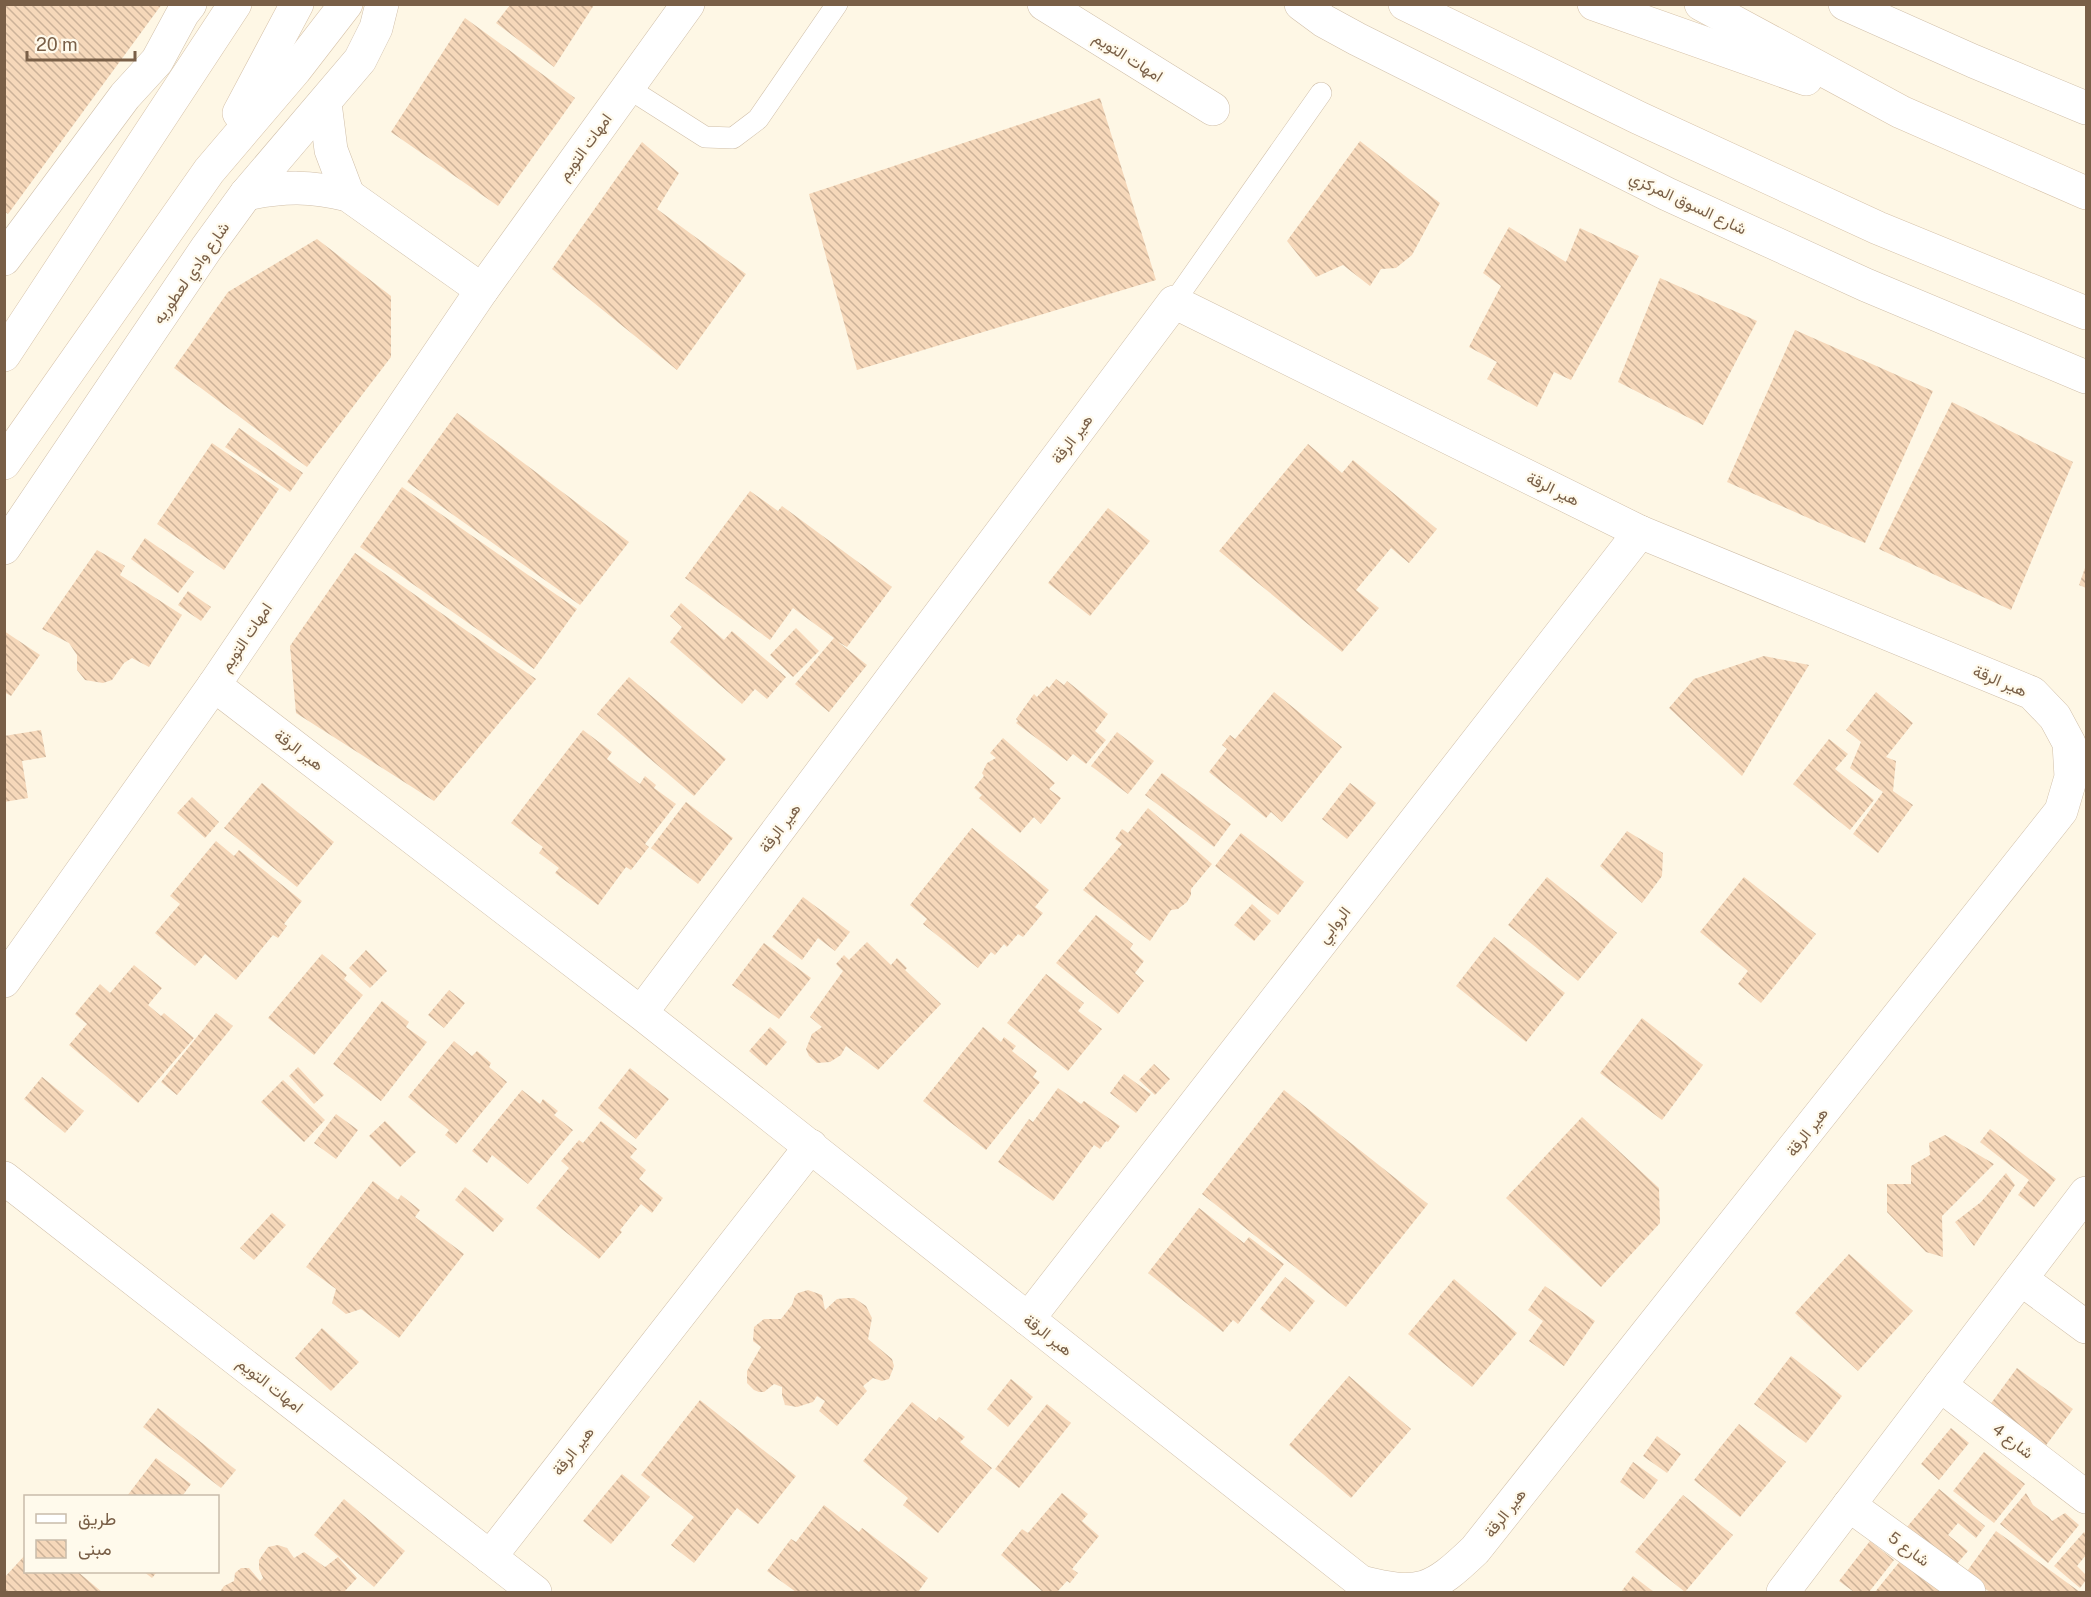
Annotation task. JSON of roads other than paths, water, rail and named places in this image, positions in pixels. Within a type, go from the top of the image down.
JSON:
[{"type":"street","points":[[4,259],[125,96],[157,61],[190,4]]},
{"type":"street","points":[[10,343],[235,4]]},
{"type":"street","points":[[209,171],[297,4]]},
{"type":"street","points":[[4,463],[209,171],[295,70],[346,4]]},
{"type":"street","name":"شارع وادي لعطوريه","points":[[4,548],[206,249],[246,194],[326,103],[360,60],[376,28],[382,4]]},
{"type":"street","name":"امهات التويم","points":[[4,981],[214,685],[482,290],[688,4]]},
{"type":"street","name":"امهات التويم","points":[[1044,4],[1213,108]]},
{"type":"street","name":"شارع السوق المركزي","points":[[1301,4],[1324,21],[1357,39],[1667,194],[1866,285],[2086,377]]},
{"type":"street","points":[[1405,4],[1640,118],[1878,228],[2086,313]]},
{"type":"street","points":[[1594,4],[1901,111]]},
{"type":"street","points":[[1701,4],[1901,111],[2086,193]]},
{"type":"street","points":[[1845,4],[2086,108]]},
{"type":"street","points":[[326,103],[331,150],[348,195]]},
{"type":"street","points":[[246,194],[271,188],[297,187],[323,189],[348,195],[482,290]]},
{"type":"street","name":"هير الرقة","points":[[214,685],[641,1013],[1361,1582],[1391,1591],[1421,1591],[1449,1575],[1475,1550],[2061,811],[2071,777],[2069,743],[2055,717],[2032,693],[1640,532],[1174,302],[641,1013]]},
{"type":"street","name":"الروابي","points":[[1028,1319],[1640,532]]},
{"type":"street","name":"هير الرقة","points":[[490,1557],[811,1146]]},
{"type":"street","name":"امهات التويم","points":[[4,1178],[535,1593]]},
{"type":"street","points":[[1783,1593],[2086,1193]]},
{"type":"street","points":[[2021,1280],[2086,1327]]},
{"type":"street","name":"شارع 4","points":[[1940,1385],[2086,1497]]},
{"type":"street","name":"شارع 5","points":[[1849,1505],[1969,1593]]},
{"type":"lane","points":[[627,88],[705,136],[733,138],[758,119],[837,4]]},
{"type":"lane","points":[[1174,302],[1321,93]]}]
